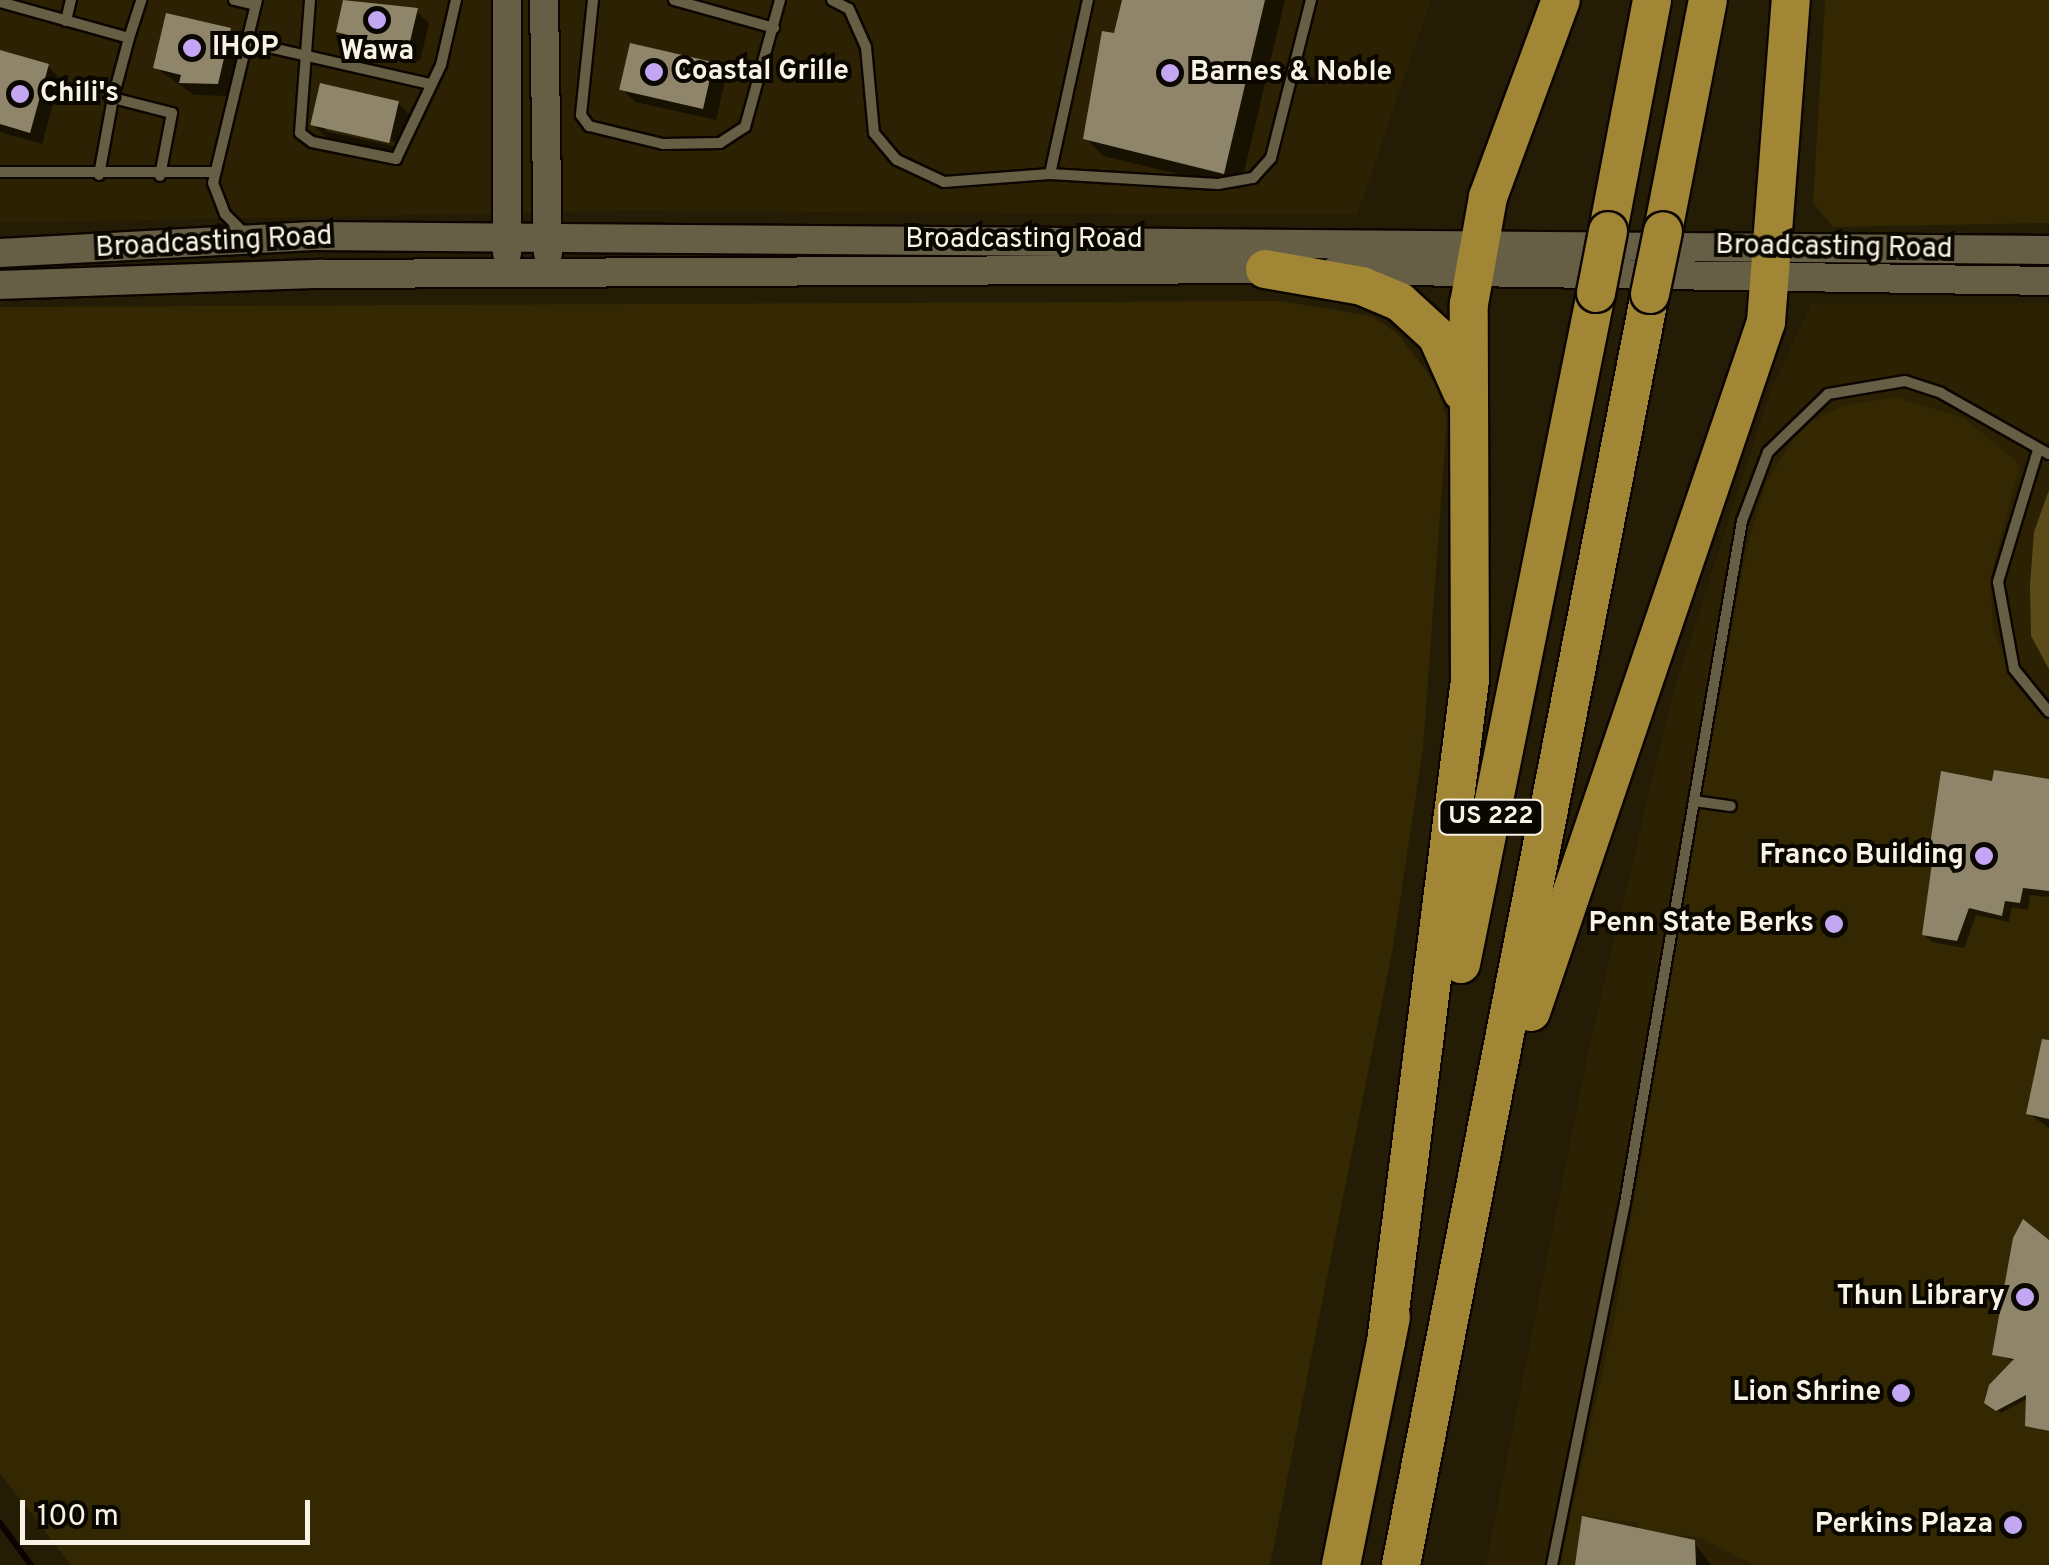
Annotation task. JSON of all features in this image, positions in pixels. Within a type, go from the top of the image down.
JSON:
[{"type":"highway","points":[[1386,1342],[1470,680],[1476,258],[1488,197],[1561,0]]},
{"type":"highway","name":"US 222","points":[[1341,1565],[1652,0]]},
{"type":"highway","name":"US 222","points":[[1401,1565],[1708,0]]},
{"type":"highway","points":[[1466,1236],[1554,938],[1766,322],[1791,0]]},
{"type":"highway","points":[[1265,269],[1362,286],[1412,310],[1445,349],[1471,425]]},
{"type":"main road","points":[[507,274],[508,0]]},
{"type":"main road","points":[[544,0],[548,273]]},
{"type":"main road","name":"Broadcasting Road","points":[[0,253],[260,239],[506,237],[1772,261],[2049,250]]},
{"type":"main road","name":"Broadcasting Road","points":[[0,285],[548,273],[1265,269],[1476,258]]},
{"type":"main road","name":"Broadcasting Road","points":[[1772,261],[2049,281]]},
{"type":"lane","points":[[66,20],[71,0]]},
{"type":"lane","points":[[98,175],[113,98],[140,0]]},
{"type":"lane","points":[[234,0],[256,3],[215,172],[225,214],[244,234],[260,239]]},
{"type":"lane","points":[[310,0],[300,133],[382,158],[396,158],[405,149],[450,35],[456,0]]},
{"type":"lane","points":[[593,0],[581,116],[589,126],[664,144],[720,143],[744,127],[780,0]]},
{"type":"lane","points":[[674,0],[774,28]]},
{"type":"lane","points":[[832,0],[849,10],[866,47],[874,133],[897,160],[944,182],[1050,174],[1218,184],[1253,178],[1270,158],[1311,0]]},
{"type":"lane","points":[[1050,174],[1088,0]]},
{"type":"lane","points":[[8,2],[129,38]]},
{"type":"lane","points":[[246,42],[430,84]]},
{"type":"lane","points":[[113,98],[172,113],[160,176]]},
{"type":"lane","points":[[0,172],[160,176],[215,172]]},
{"type":"lane","points":[[1552,1565],[1625,1202],[1742,521],[1768,452],[1798,417],[1828,394],[1905,382],[1941,393],[2045,451],[1998,582],[2014,669],[2049,712]]},
{"type":"lane","points":[[1694,801],[1731,806]]},
{"type":"shaded area","points":[[0,0],[1431,0],[1357,215],[622,211],[0,223]]},
{"type":"shaded area","points":[[1825,0],[2049,0],[2049,223],[1833,227],[1813,203]]},
{"type":"shaded area","points":[[1281,301],[1372,316],[1398,334],[1438,386],[1447,420],[1423,749],[1393,947],[1270,1565],[71,1565],[0,1473],[0,307]]},
{"type":"shaded area","name":"Penn State Berks","points":[[2049,303],[2049,1565],[1486,1565],[1590,1042],[1672,696],[1769,395],[1811,304]]},
{"type":"shaded area","name":"Penn State Berks","points":[[1894,397],[1964,418],[2020,465],[1990,578],[1993,628],[2015,683],[2049,721],[2049,1565],[1754,1565],[1699,1537],[1638,1532],[1639,1523],[1583,1516],[1575,1565],[1560,1565],[1616,1311],[1692,844],[1746,552],[1765,485],[1802,425],[1845,405]]},
{"type":"shaded area","points":[[2049,490],[2049,669],[2031,636],[2030,585],[2034,532]]},
{"type":"building","name":"Wawa","points":[[343,0],[418,8],[408,50],[336,32]]},
{"type":"building","name":"Barnes & Noble","points":[[1122,0],[1265,0],[1224,174],[1083,139],[1102,31],[1114,33]]},
{"type":"building","name":"IHOP","points":[[166,13],[231,28],[218,84],[179,83],[181,75],[153,68]]},
{"type":"building","points":[[630,43],[714,62],[703,109],[619,90]]},
{"type":"building","name":"Chili's","points":[[0,50],[49,64],[30,133],[0,124]]},
{"type":"building","name":"Wawa","points":[[320,83],[399,101],[389,143],[310,125]]},
{"type":"building","name":"Franco Building","points":[[1994,770],[2049,779],[2049,891],[2023,888],[2020,903],[2005,901],[2002,916],[1969,908],[1957,941],[1922,935],[1932,863],[1919,861],[1922,844],[1930,845],[1941,771],[1992,781]]},
{"type":"building","points":[[2042,1039],[2049,1040],[2049,1119],[2026,1114]]},
{"type":"building","name":"Thun Library","points":[[2023,1219],[2049,1240],[2049,1431],[2025,1426],[2026,1395],[1996,1411],[1984,1403],[1989,1385],[2014,1359],[1992,1355],[2013,1238]]},
{"type":"building","points":[[1582,1516],[1695,1540],[1696,1565],[1575,1565]]},
{"type":"waterway","points":[[0,1523],[31,1565]]},
{"type":"place","name":"Wawa","points":[[377,20]]},
{"type":"place","name":"IHOP","points":[[192,48]]},
{"type":"place","name":"Coastal Grille","points":[[654,72]]},
{"type":"place","name":"Barnes & Noble","points":[[1170,73]]},
{"type":"place","name":"Chili's","points":[[20,94]]},
{"type":"place","name":"Franco Building","points":[[1984,856]]},
{"type":"place","name":"Penn State Berks","points":[[1834,924]]},
{"type":"place","name":"Thun Library","points":[[2025,1297]]},
{"type":"place","name":"Lion Shrine","points":[[1901,1393]]},
{"type":"place","name":"Perkins Plaza","points":[[2013,1525]]}]
